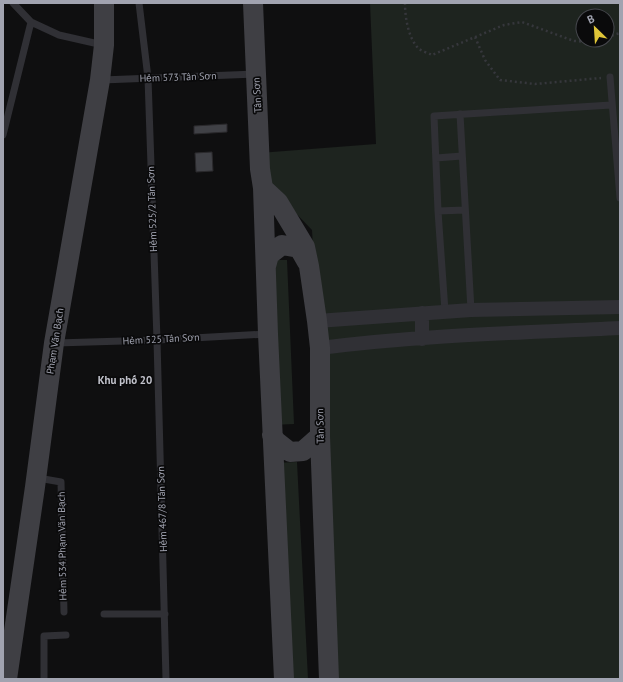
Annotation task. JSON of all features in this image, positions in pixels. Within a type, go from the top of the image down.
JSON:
[{"type":"street","name":"Phạm Văn Bạch","points":[[7,679],[54,343],[100,80],[104,45],[104,3]]},
{"type":"street","name":"Tân Sơn","points":[[253,3],[260,169],[264,188],[272,435],[284,679]]},
{"type":"street","name":"Tân Sơn","points":[[264,188],[278,202],[305,247],[317,321],[320,348],[320,436],[329,679]]},
{"type":"street","points":[[266,266],[269,255],[282,245],[299,248],[309,266]]},
{"type":"street","points":[[317,321],[445,311],[620,307]]},
{"type":"street","points":[[422,313],[422,339]]},
{"type":"street","points":[[320,348],[422,339],[620,328]]},
{"type":"street","points":[[272,435],[276,441],[290,452],[303,451],[320,436]]},
{"type":"lane","points":[[13,3],[31,22],[59,35],[104,45]]},
{"type":"lane","name":"Hẻm 525/2 Tân Sơn","points":[[139,3],[148,78],[157,340]]},
{"type":"lane","points":[[3,135],[31,22]]},
{"type":"lane","name":"Hẻm 573 Tân Sơn","points":[[100,80],[256,74]]},
{"type":"lane","points":[[610,77],[611,105],[620,198]]},
{"type":"lane","points":[[445,311],[438,212],[434,116],[611,105]]},
{"type":"lane","points":[[460,114],[471,310]]},
{"type":"lane","points":[[436,158],[462,156]]},
{"type":"lane","points":[[438,212],[465,210]]},
{"type":"lane","name":"Hẻm 525 Tân Sơn","points":[[54,343],[157,340],[268,334]]},
{"type":"lane","name":"Hẻm 467/8 Tân Sơn","points":[[157,340],[166,679]]},
{"type":"lane","name":"Hẻm 534 Phạm Văn Bạch","points":[[36,478],[61,482],[64,612]]},
{"type":"lane","points":[[104,614],[165,614]]},
{"type":"lane","points":[[44,679],[44,636],[66,635]]},
{"type":"path","points":[[405,3],[405,17],[412,37],[418,48],[432,55],[504,25],[522,22],[575,41]]},
{"type":"path","points":[[475,37],[485,60],[500,80],[535,84],[610,77]]},
{"type":"shaded area","points":[[370,3],[620,3],[620,679],[338,679],[312,230],[259,175],[259,153],[376,144]]},
{"type":"shaded area","points":[[266,260],[287,260],[294,424],[272,425]]},
{"type":"shaded area","points":[[297,462],[308,679],[281,679],[272,463]]},
{"type":"building","points":[[227,124],[227,132],[194,134],[194,126]]},
{"type":"building","points":[[212,152],[213,171],[196,172],[195,153]]},
{"type":"district","name":"Khu phố 20","points":[[125,380]]}]
